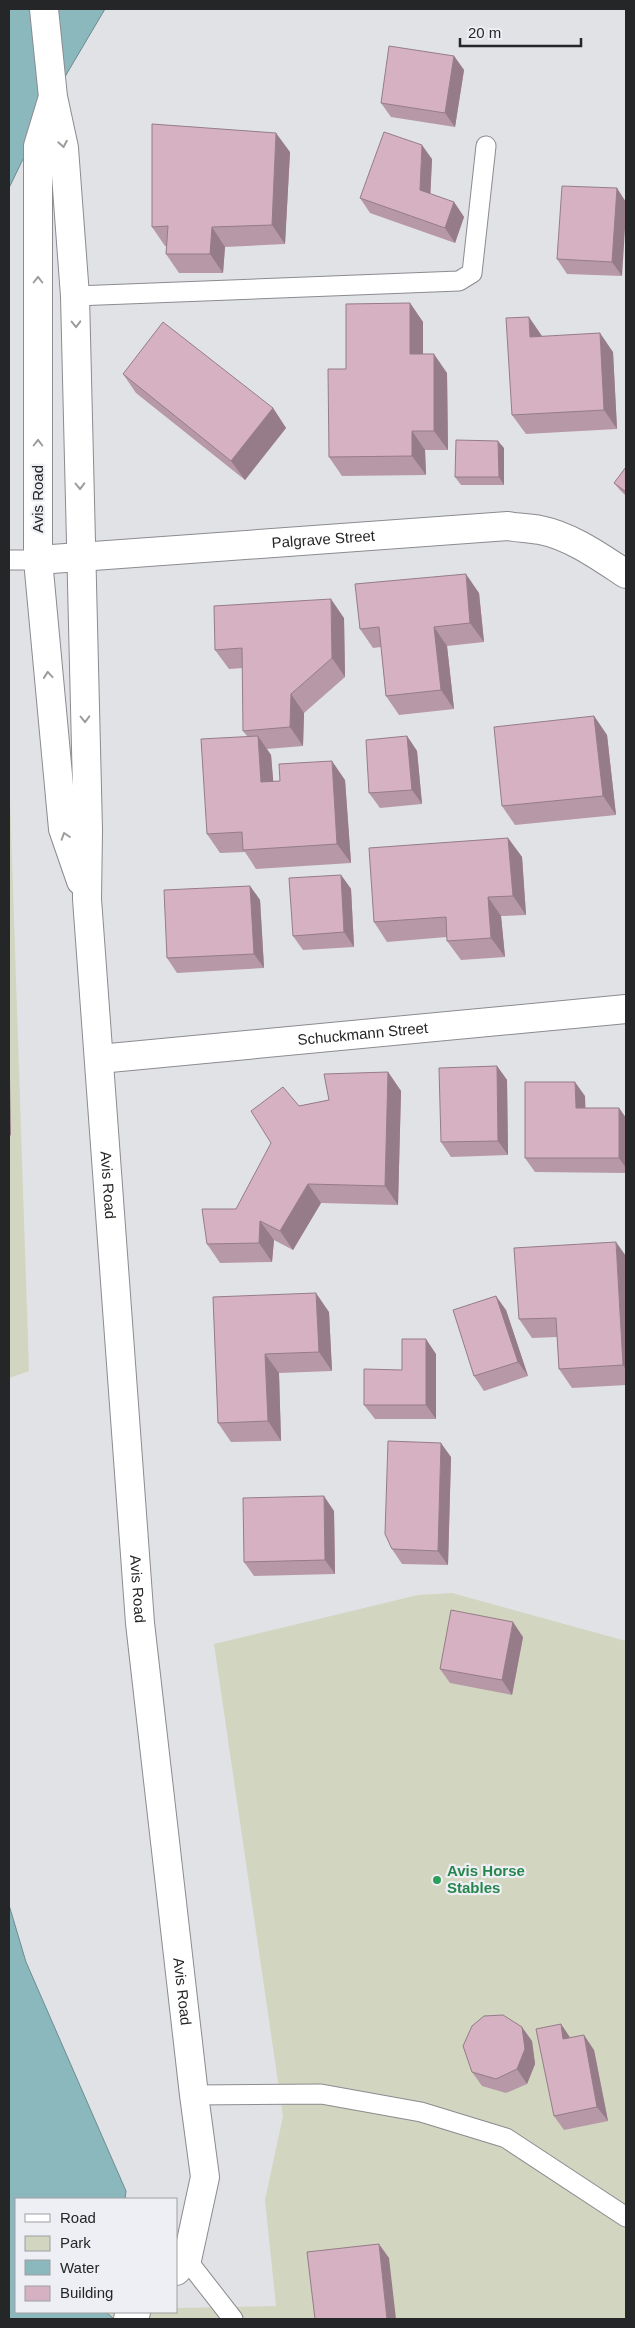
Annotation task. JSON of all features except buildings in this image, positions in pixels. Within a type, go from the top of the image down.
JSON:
[{"type":"street","name":"Avis Road","points":[[44,9],[53,97],[64,148],[75,296],[88,820],[87,899],[140,1623],[194,2095],[206,2177],[182,2266]]},
{"type":"street","name":"Avis Road","points":[[53,97],[38,146],[38,560],[63,829],[87,899]]},
{"type":"street","name":"Palgrave Street","points":[[38,560],[508,526],[541,530],[560,536],[593,552],[626,574]]},
{"type":"street","name":"Schuckmann Street","points":[[99,1059],[626,1009]]},
{"type":"lane","points":[[75,296],[459,281],[472,273],[486,146]]},
{"type":"lane","name":"Palgrave Street","points":[[9,560],[38,560]]},
{"type":"lane","points":[[194,2095],[321,2094],[421,2112],[506,2138],[626,2217]]},
{"type":"lane","points":[[182,2266],[233,2319]]},
{"type":"green space","points":[[9,769],[29,1371],[9,1378]]},
{"type":"green space","name":"Avis Horse Stables","points":[[452,1593],[626,1641],[626,2319],[93,2319],[100,2313],[178,2313],[178,2308],[276,2306],[265,2200],[283,2116],[214,1644],[418,1595]]},
{"type":"water","points":[[9,9],[105,9],[53,97],[9,188]]},
{"type":"water","points":[[9,1905],[26,1962],[126,2191],[125,2198],[15,2198],[15,2313],[107,2313],[114,2319],[9,2319]]},
{"type":"place","name":"Avis Horse Stables","points":[[437,1880]]}]
